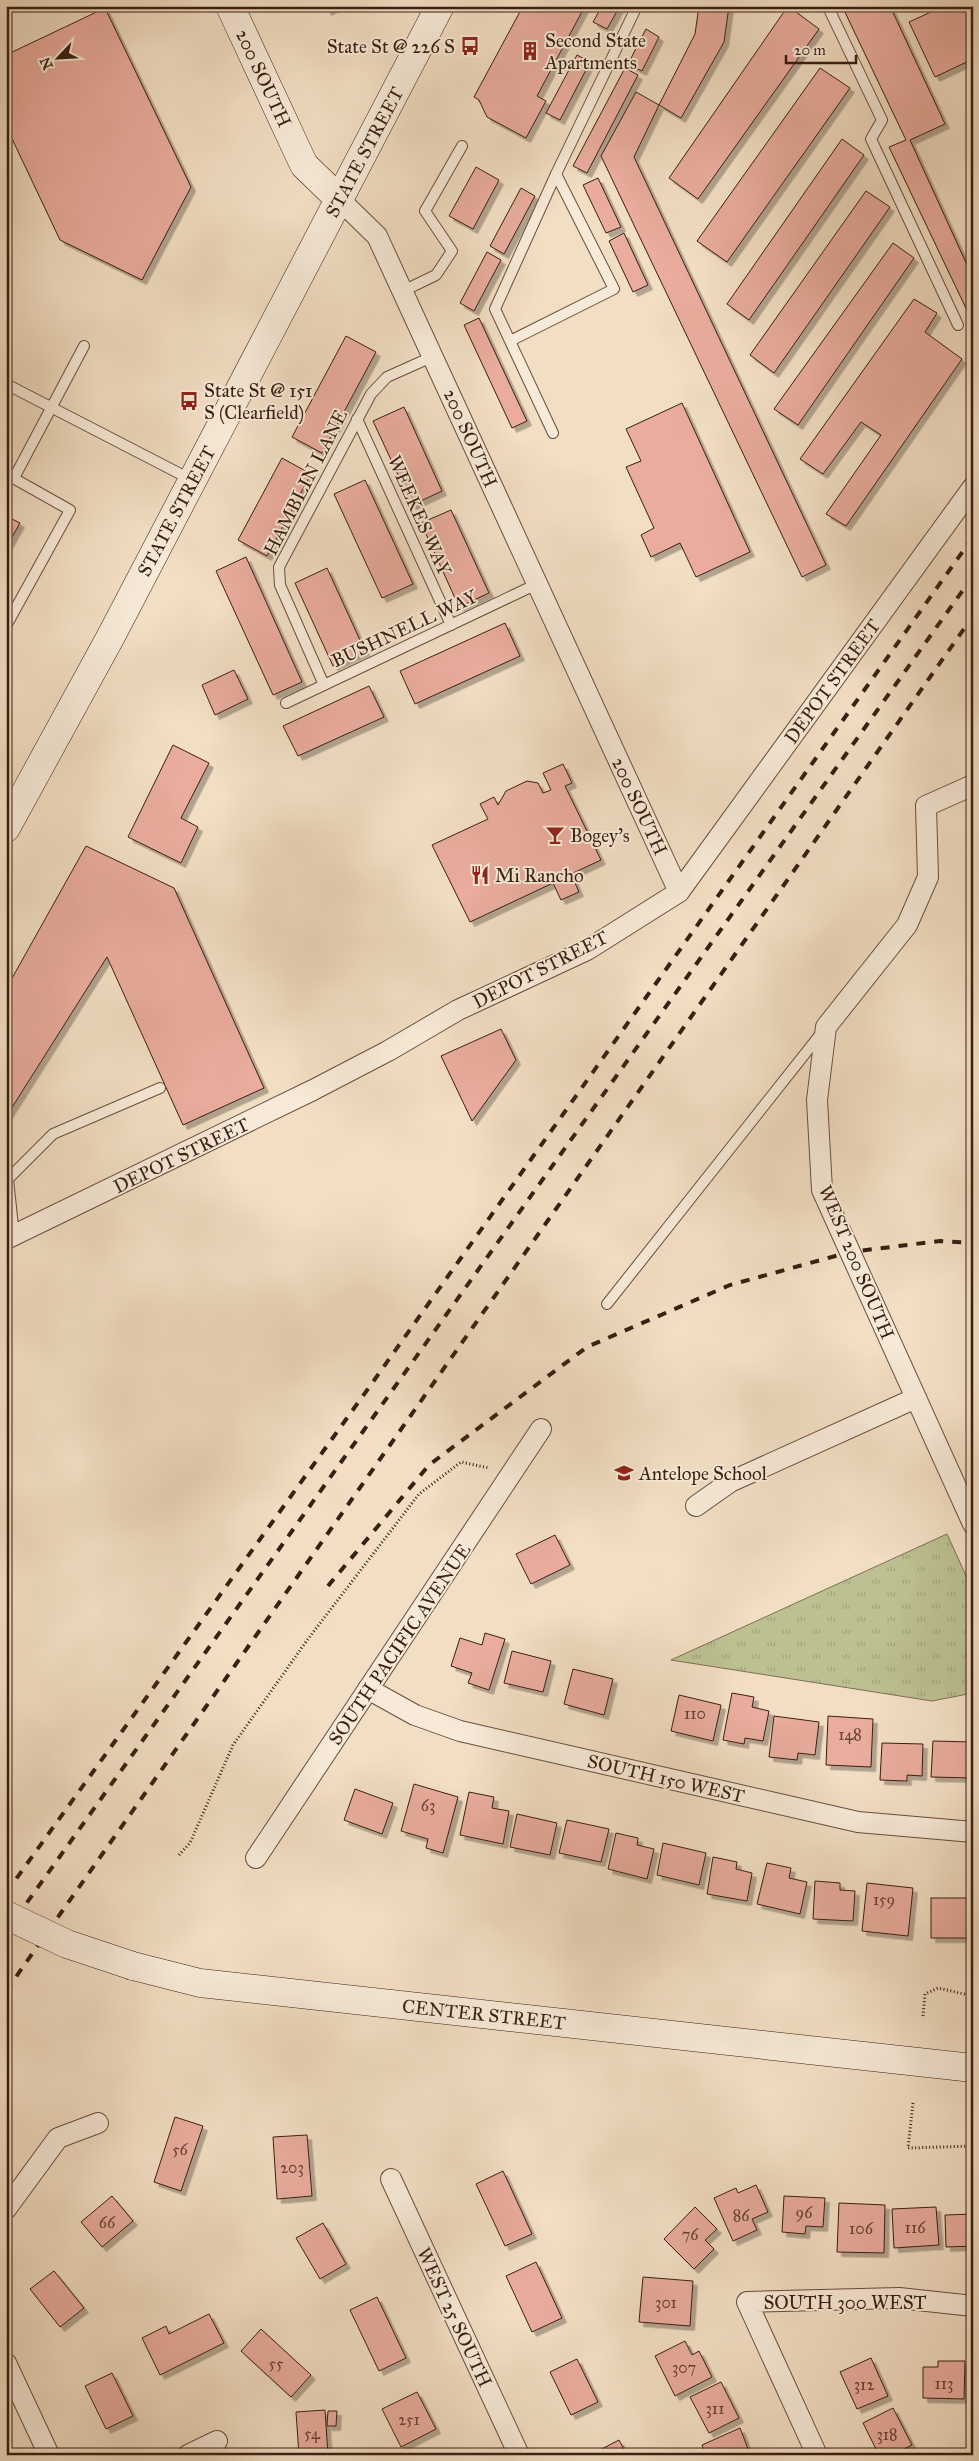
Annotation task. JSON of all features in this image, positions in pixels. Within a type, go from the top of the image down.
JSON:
[{"type":"street","name":"200 SOUTH","points":[[230,6],[304,165],[377,236],[434,356],[679,892]]},
{"type":"street","name":"STATE STREET","points":[[6,828],[193,480],[440,6]]},
{"type":"street","name":"DEPOT STREET","points":[[10,1238],[313,1090],[388,1051],[458,1010],[587,950],[679,892],[973,487]]},
{"type":"street","points":[[826,1027],[907,925],[928,877],[926,806],[973,785]]},
{"type":"street","name":"WEST 200 SOUTH","points":[[826,1027],[817,1100],[822,1190],[973,1524]]},
{"type":"street","points":[[696,1506],[730,1482],[916,1398]]},
{"type":"street","name":"SOUTH PACIFIC AVENUE","points":[[256,1858],[541,1429]]},
{"type":"street","name":"SOUTH 150 WEST","points":[[368,1689],[415,1716],[469,1733],[858,1822],[973,1832]]},
{"type":"street","name":"CENTER STREET","points":[[6,1915],[67,1944],[133,1966],[200,1983],[973,2068]]},
{"type":"street","points":[[6,2209],[58,2138],[98,2123]]},
{"type":"street","name":"WEST 25 SOUTH","points":[[391,2179],[519,2455]]},
{"type":"street","name":"SOUTH 300 WEST","points":[[817,2455],[748,2302],[899,2298],[973,2306]]},
{"type":"street","points":[[6,2362],[49,2455]]},
{"type":"street","points":[[188,2455],[217,2441]]},
{"type":"lane","points":[[553,433],[494,309],[556,174],[638,6]]},
{"type":"lane","points":[[825,6],[829,9],[882,120],[871,139],[958,325]]},
{"type":"lane","points":[[403,292],[436,275],[452,251],[425,211],[462,146]]},
{"type":"lane","points":[[510,341],[614,289],[556,174]]},
{"type":"lane","points":[[6,626],[70,510],[10,476],[51,408],[84,346]]},
{"type":"lane","name":"HAMBLIN LANE","points":[[324,685],[280,585],[279,567],[370,394],[386,377],[434,356]]},
{"type":"lane","points":[[6,384],[193,480]]},
{"type":"lane","name":"WEEKES WAY","points":[[357,419],[451,625]]},
{"type":"lane","name":"BUSHNELL WAY","points":[[286,703],[537,584]]},
{"type":"lane","points":[[607,1304],[826,1027]]},
{"type":"lane","points":[[10,1238],[8,1180],[14,1173],[53,1134],[160,1088]]},
{"type":"path","points":[[179,1855],[190,1843],[233,1744],[308,1639],[419,1494],[462,1462],[512,1474]]},
{"type":"path","points":[[923,2016],[925,1994],[938,1988],[973,1996]]},
{"type":"path","points":[[913,2104],[908,2148],[973,2146]]},
{"type":"green space","points":[[947,1534],[968,1580],[973,1597],[973,1693],[932,1701],[671,1660]]},
{"type":"building","points":[[325,6],[336,6],[327,11]]},
{"type":"building","name":"Second State Apartments","points":[[523,6],[585,6],[537,96],[546,101],[526,138],[487,117],[479,100],[474,97]]},
{"type":"building","points":[[602,6],[620,6],[607,29],[593,22]]},
{"type":"building","points":[[699,6],[729,6],[724,42],[681,118],[659,105],[695,34]]},
{"type":"building","points":[[788,6],[819,29],[698,199],[669,178]]},
{"type":"building","points":[[842,6],[890,6],[945,124],[910,140],[973,278],[973,323],[889,147],[906,140]]},
{"type":"building","points":[[944,6],[973,6],[973,59],[935,77],[909,22]]},
{"type":"building","points":[[105,8],[191,187],[142,280],[60,240],[6,126],[6,55]]},
{"type":"building","points":[[646,29],[659,37],[642,71],[628,64]]},
{"type":"building","points":[[577,55],[590,62],[560,120],[546,113]]},
{"type":"building","points":[[625,68],[638,75],[587,173],[573,166]]},
{"type":"building","points":[[820,68],[850,88],[727,262],[697,241]]},
{"type":"building","points":[[636,92],[659,105],[634,157],[826,565],[802,577],[601,156]]},
{"type":"building","points":[[842,139],[864,155],[749,320],[727,304]]},
{"type":"building","points":[[476,167],[499,180],[473,229],[449,216]]},
{"type":"building","points":[[598,178],[621,227],[606,233],[583,185]]},
{"type":"building","points":[[521,188],[535,196],[504,254],[490,246]]},
{"type":"building","points":[[866,191],[890,207],[774,373],[750,355]]},
{"type":"building","points":[[624,233],[648,285],[633,292],[609,241]]},
{"type":"building","points":[[893,243],[914,258],[798,425],[774,409]]},
{"type":"building","points":[[487,252],[501,260],[474,311],[460,303]]},
{"type":"building","points":[[914,299],[937,313],[925,332],[962,359],[846,526],[826,514],[881,435],[861,422],[823,474],[800,459]]},
{"type":"building","points":[[479,318],[527,421],[512,428],[464,325]]},
{"type":"building","points":[[346,336],[376,352],[322,453],[292,437]]},
{"type":"building","points":[[682,403],[750,552],[696,577],[680,543],[651,557],[641,535],[654,528],[626,467],[641,461],[626,429]]},
{"type":"building","points":[[404,407],[442,491],[412,505],[373,421]]},
{"type":"building","points":[[282,458],[311,474],[267,556],[238,540]]},
{"type":"building","points":[[365,480],[413,584],[382,598],[334,494]]},
{"type":"building","points":[[451,510],[489,593],[459,607],[421,523]]},
{"type":"building","points":[[6,516],[20,523],[6,548]]},
{"type":"building","points":[[246,557],[302,682],[273,695],[216,571]]},
{"type":"building","points":[[327,568],[365,651],[333,666],[295,583]]},
{"type":"building","points":[[505,623],[520,656],[415,704],[400,671]]},
{"type":"building","points":[[234,670],[248,699],[215,715],[202,685]]},
{"type":"building","points":[[369,686],[384,717],[298,756],[283,726]]},
{"type":"building","points":[[173,745],[209,763],[181,818],[198,827],[181,863],[128,837]]},
{"type":"building","points":[[563,764],[572,783],[565,786],[601,860],[571,874],[579,892],[561,900],[553,883],[470,922],[432,845],[488,819],[480,804],[494,797],[498,805],[506,791],[527,781],[538,783],[543,793],[551,790],[543,773]]},
{"type":"building","points":[[86,846],[174,888],[264,1088],[183,1125],[107,957],[6,1117],[6,989]]},
{"type":"building","points":[[501,1029],[516,1060],[472,1121],[441,1056]]},
{"type":"building","points":[[555,1535],[570,1565],[531,1584],[516,1554]]},
{"type":"building","points":[[485,1633],[505,1639],[489,1690],[468,1683],[472,1673],[451,1666],[460,1638],[482,1645]]},
{"type":"building","points":[[512,1651],[551,1661],[543,1692],[504,1683]]},
{"type":"building","points":[[573,1669],[613,1679],[604,1715],[564,1704]]},
{"type":"building","points":[[732,1693],[754,1697],[752,1707],[769,1711],[763,1741],[745,1738],[744,1744],[723,1740]]},
{"type":"building","points":[[679,1695],[721,1705],[713,1741],[671,1731]]},
{"type":"building","points":[[774,1716],[819,1722],[815,1755],[798,1753],[797,1760],[769,1757]]},
{"type":"building","points":[[828,1716],[873,1719],[871,1767],[826,1765]]},
{"type":"building","points":[[933,1741],[973,1742],[973,1778],[931,1777]]},
{"type":"building","points":[[882,1743],[923,1744],[922,1776],[907,1775],[907,1781],[880,1780]]},
{"type":"building","points":[[414,1784],[458,1797],[443,1853],[426,1848],[428,1839],[401,1831]]},
{"type":"building","points":[[355,1789],[393,1803],[382,1834],[344,1820]]},
{"type":"building","points":[[469,1792],[494,1797],[492,1808],[509,1811],[503,1844],[460,1835]]},
{"type":"building","points":[[517,1814],[557,1823],[550,1855],[510,1847]]},
{"type":"building","points":[[567,1820],[609,1829],[601,1862],[559,1853]]},
{"type":"building","points":[[616,1833],[638,1838],[637,1845],[654,1849],[647,1879],[608,1869]]},
{"type":"building","points":[[663,1843],[706,1853],[699,1885],[657,1875]]},
{"type":"building","points":[[713,1857],[737,1862],[736,1869],[752,1873],[747,1901],[707,1894]]},
{"type":"building","points":[[767,1863],[791,1868],[789,1878],[807,1882],[800,1914],[757,1904]]},
{"type":"building","points":[[815,1881],[840,1883],[840,1890],[855,1891],[853,1921],[813,1919]]},
{"type":"building","points":[[867,1883],[913,1888],[908,1936],[862,1931]]},
{"type":"building","points":[[931,1898],[973,1898],[973,1938],[931,1938]]},
{"type":"building","points":[[175,2117],[203,2126],[181,2191],[154,2182]]},
{"type":"building","points":[[307,2135],[312,2196],[277,2199],[273,2137]]},
{"type":"building","points":[[503,2171],[532,2234],[505,2246],[476,2184]]},
{"type":"building","points":[[756,2185],[768,2212],[752,2219],[757,2230],[733,2241],[714,2198],[736,2188],[738,2193]]},
{"type":"building","points":[[112,2196],[133,2221],[102,2247],[81,2222]]},
{"type":"building","points":[[784,2196],[825,2198],[823,2227],[806,2226],[805,2234],[782,2232]]},
{"type":"building","points":[[839,2203],[885,2205],[884,2253],[837,2252]]},
{"type":"building","points":[[695,2207],[717,2229],[705,2240],[714,2249],[694,2269],[664,2239]]},
{"type":"building","points":[[936,2207],[939,2245],[894,2248],[892,2209]]},
{"type":"building","points":[[973,2214],[973,2246],[946,2247],[945,2215]]},
{"type":"building","points":[[323,2223],[346,2264],[320,2279],[296,2238]]},
{"type":"building","points":[[536,2262],[562,2318],[532,2332],[506,2276]]},
{"type":"building","points":[[54,2271],[84,2308],[60,2327],[30,2289]]},
{"type":"building","points":[[643,2277],[693,2281],[690,2326],[639,2322]]},
{"type":"building","points":[[377,2297],[406,2358],[379,2371],[350,2310]]},
{"type":"building","points":[[209,2314],[224,2343],[160,2375],[142,2338],[166,2326],[169,2334]]},
{"type":"building","points":[[261,2329],[311,2375],[291,2397],[241,2351]]},
{"type":"building","points":[[685,2341],[692,2355],[699,2351],[712,2377],[675,2396],[655,2356]]},
{"type":"building","points":[[871,2358],[888,2396],[857,2409],[840,2372]]},
{"type":"building","points":[[577,2359],[598,2402],[571,2415],[550,2372]]},
{"type":"building","points":[[938,2361],[965,2361],[964,2399],[923,2398],[923,2367],[938,2367]]},
{"type":"building","points":[[112,2373],[133,2416],[106,2429],[85,2386]]},
{"type":"building","points":[[721,2382],[739,2418],[709,2433],[690,2397]]},
{"type":"building","points":[[417,2392],[436,2429],[401,2447],[382,2409]]},
{"type":"building","points":[[893,2408],[912,2445],[892,2455],[879,2455],[863,2423]]},
{"type":"building","points":[[325,2410],[328,2455],[299,2455],[296,2412]]},
{"type":"building","points":[[328,2411],[337,2411],[336,2426],[327,2426]]},
{"type":"building","points":[[740,2428],[750,2454],[706,2455],[702,2445]]},
{"type":"building","points":[[619,2440],[627,2455],[590,2455]]},
{"type":"railway","points":[[6,1893],[370,1386],[973,537]]},
{"type":"railway","points":[[6,1932],[973,576]]},
{"type":"railway","points":[[6,1991],[973,616]]},
{"type":"railway","points":[[973,793],[973,871]]},
{"type":"railway","points":[[328,1586],[429,1465],[587,1347],[730,1285],[850,1252],[940,1241],[973,1243]]},
{"type":"place","name":"State St @ 226 S","points":[[470,46]]},
{"type":"place","name":"Second State Apartments","points":[[530,51]]},
{"type":"place","name":"State St @ 151 S (Clearfield)","points":[[189,401]]},
{"type":"place","name":"Bogey's","points":[[555,835]]},
{"type":"place","name":"Mi Rancho","points":[[480,875]]},
{"type":"place","name":"Antelope School","points":[[624,1473]]}]
